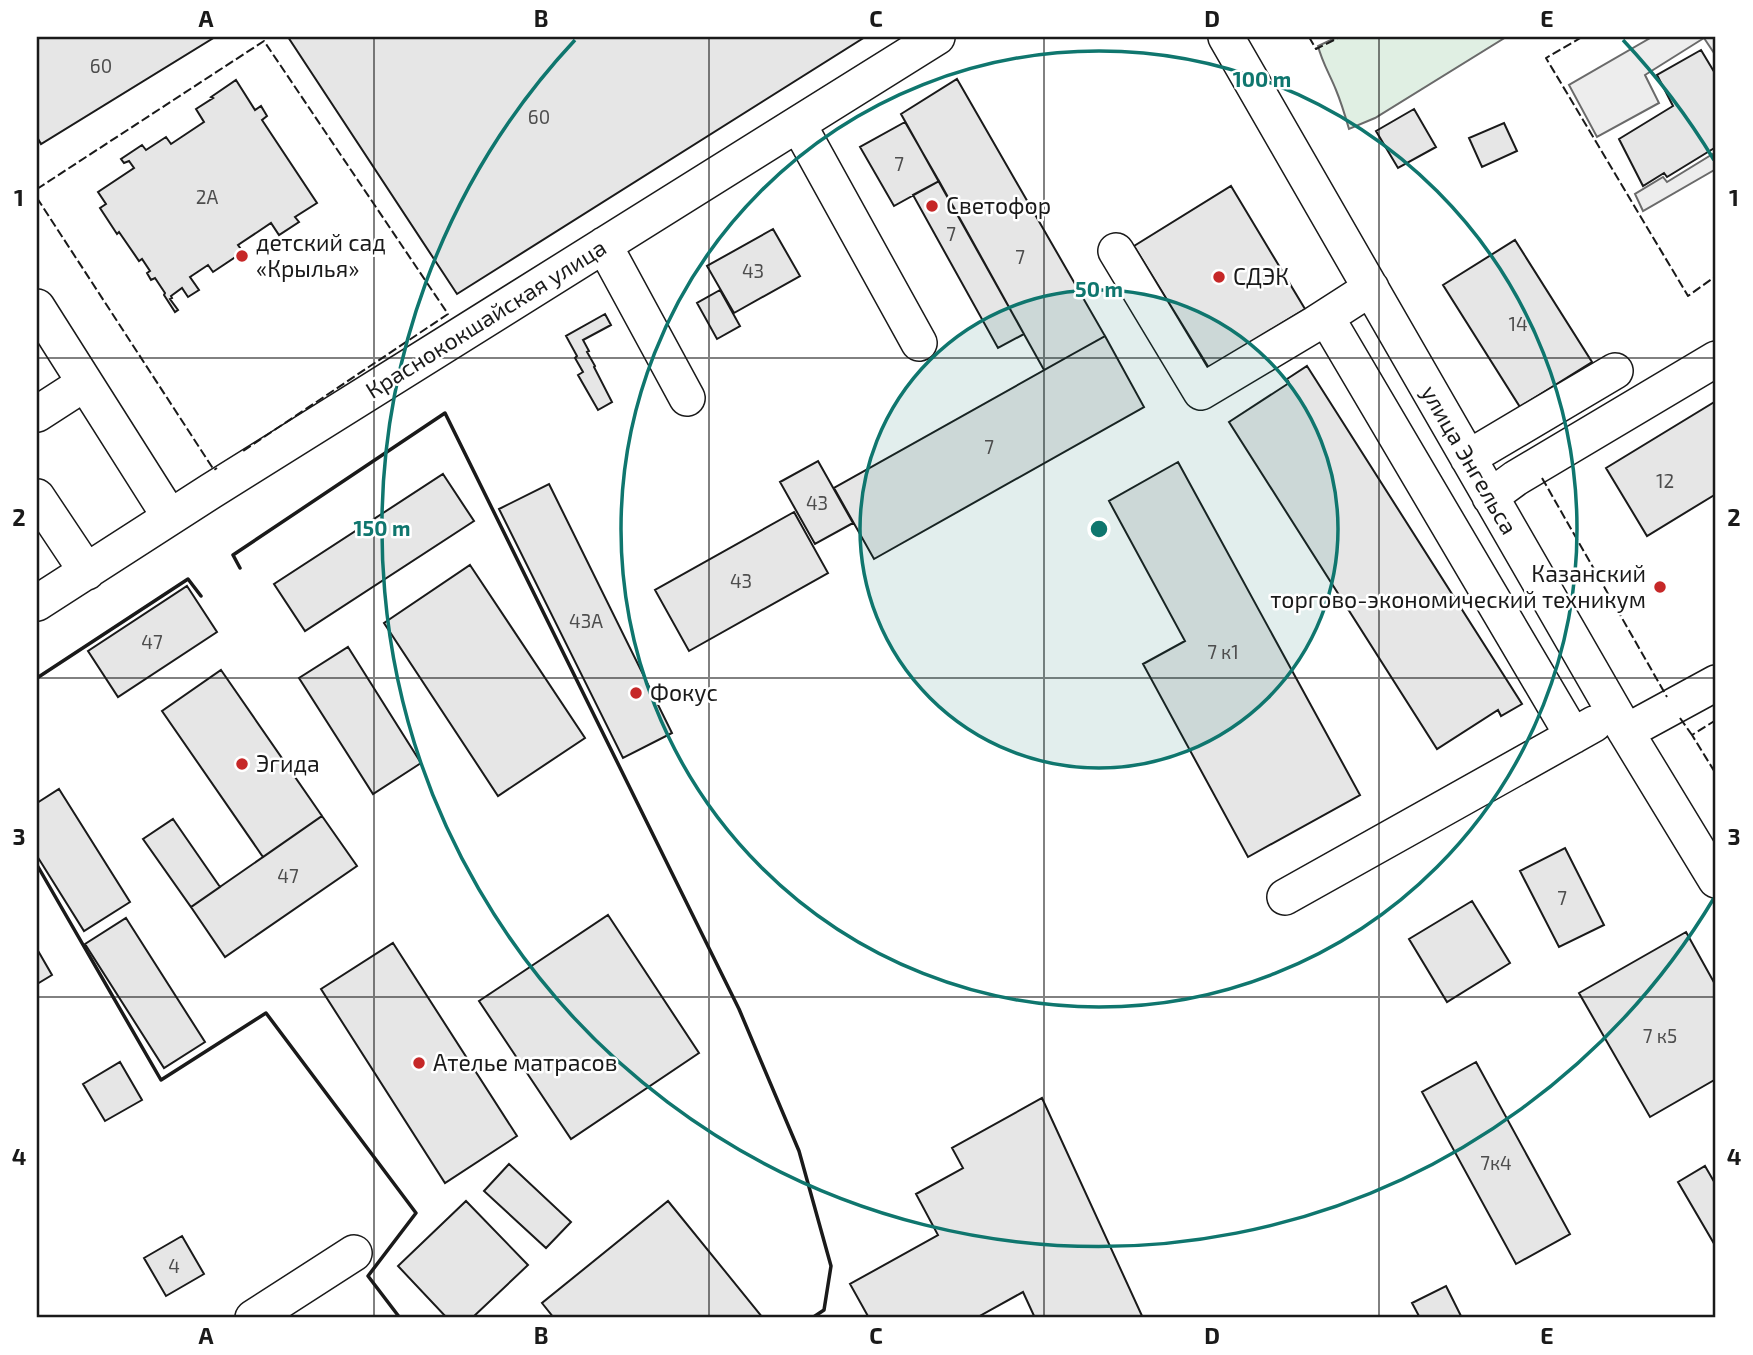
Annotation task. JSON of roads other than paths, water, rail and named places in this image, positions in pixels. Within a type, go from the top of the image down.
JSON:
[{"type":"street","name":"Краснококшайская улица","points":[[37,603],[937,37]]},
{"type":"street","name":"улица Энгельса","points":[[1226,37],[1490,497],[1716,880]]},
{"type":"street","points":[[798,124],[919,343]]},
{"type":"street","points":[[604,245],[687,398]]},
{"type":"street","points":[[1116,251],[1201,392],[1371,288]]},
{"type":"street","points":[[37,307],[170,517]]},
{"type":"street","points":[[1326,317],[1573,736]]},
{"type":"street","points":[[1490,497],[1516,478],[1716,359]]},
{"type":"street","points":[[1468,458],[1615,371]]},
{"type":"street","points":[[37,414],[85,383]]},
{"type":"street","points":[[37,497],[87,572]]},
{"type":"street","points":[[1285,897],[1573,736],[1621,722],[1716,683]]},
{"type":"street","points":[[253,1318],[354,1253]]},
{"type":"place","name":"Светофор","points":[[932,206]]},
{"type":"place","name":"детский сад «Крылья»","points":[[242,256]]},
{"type":"place","name":"СДЭК","points":[[1219,277]]},
{"type":"place","name":"Казанский торгово-экономический техникум","points":[[1660,587]]},
{"type":"place","name":"Фокус","points":[[636,693]]},
{"type":"place","name":"Эгида","points":[[242,764]]},
{"type":"place","name":"Ателье матрасов","points":[[419,1063]]}]
